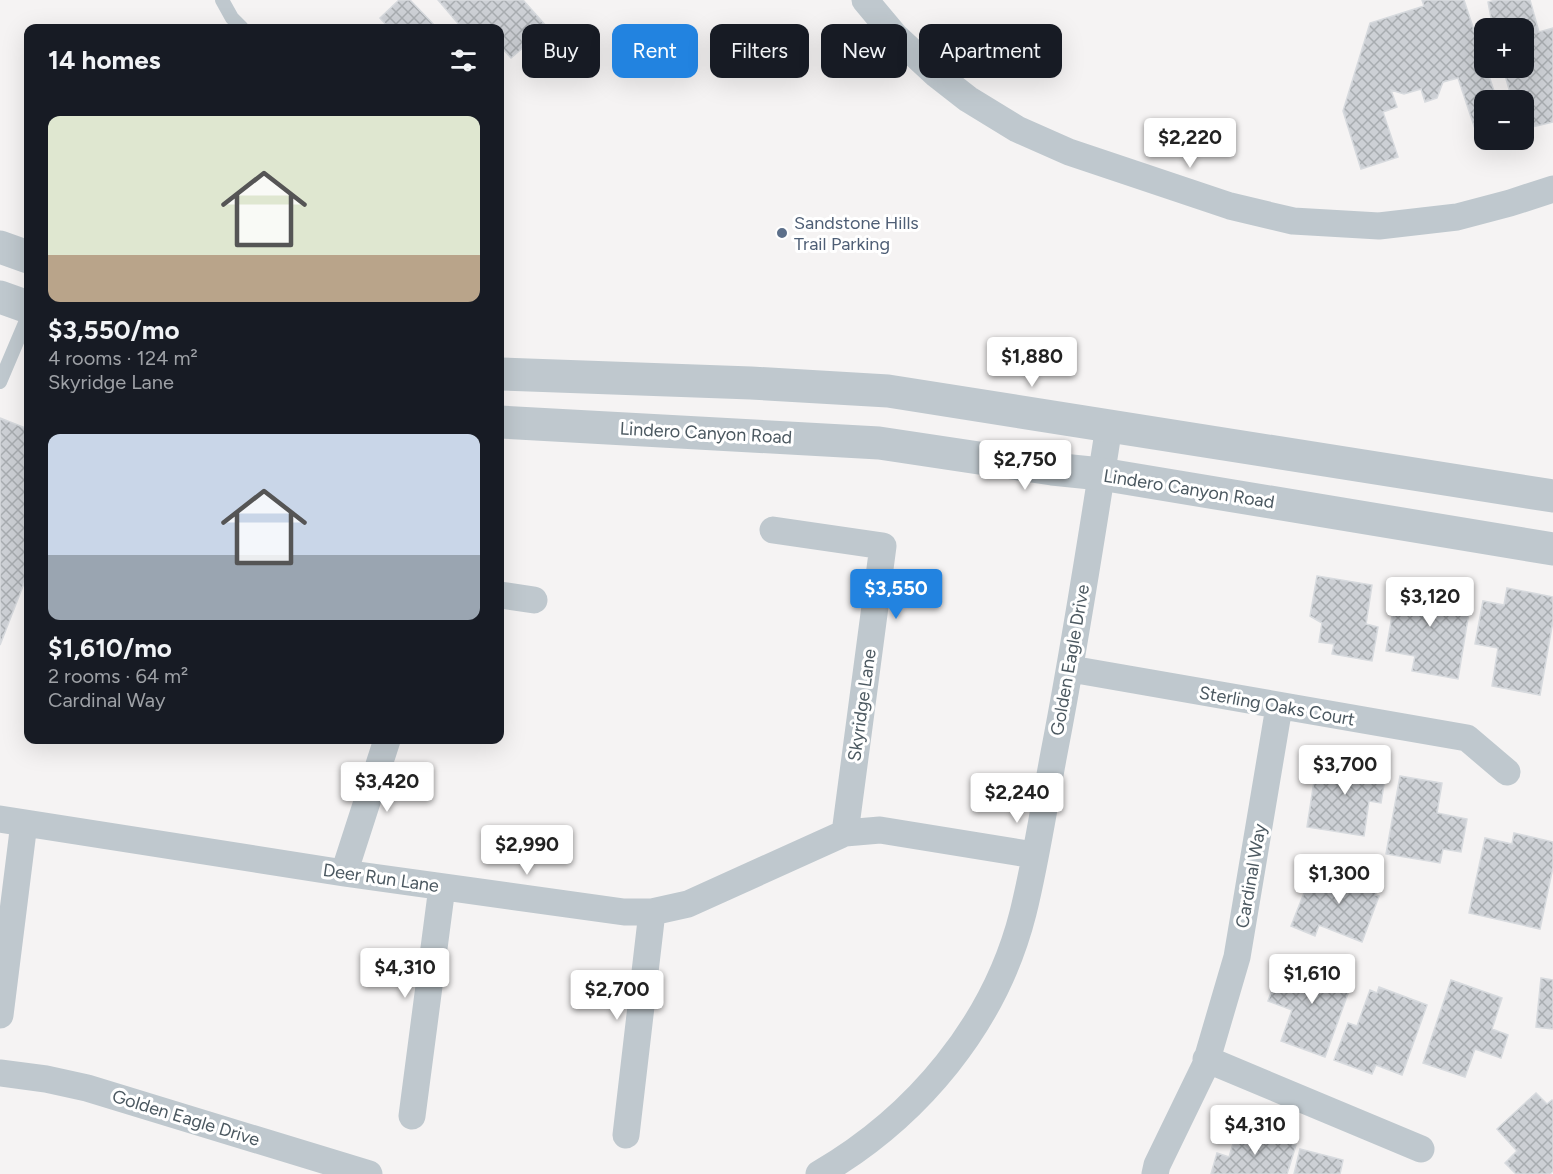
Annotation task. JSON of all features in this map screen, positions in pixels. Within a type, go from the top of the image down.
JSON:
[{"type":"street","points":[[865,0],[895,36],[936,74],[968,99],[1017,129],[1069,152],[1230,206],[1293,221],[1379,226],[1457,217],[1553,189]]},
{"type":"street","points":[[0,247],[24,256]]},
{"type":"street","points":[[0,297],[24,306]]},
{"type":"street","points":[[504,374],[751,383],[888,391],[1553,496]]},
{"type":"street","name":"Lindero Canyon Road","points":[[504,422],[879,443],[1052,469],[1101,474],[1553,549]]},
{"type":"street","name":"Golden Eagle Drive","points":[[819,1174],[849,1157],[889,1126],[921,1096],[958,1052],[985,1008],[1006,962],[1023,914],[1071,669],[1109,426]]},
{"type":"street","name":"Skyridge Lane","points":[[773,530],[884,546],[845,833]]},
{"type":"street","points":[[504,596],[534,600]]},
{"type":"street","name":"Sterling Oaks Court","points":[[1071,669],[1467,738],[1507,772]]},
{"type":"street","name":"Cardinal Way","points":[[1155,1174],[1157,1165],[1206,1059],[1237,957],[1280,706]]},
{"type":"street","points":[[344,873],[386,744]]},
{"type":"street","points":[[1,1003],[12,821]]},
{"type":"street","name":"Deer Run Lane","points":[[12,821],[344,873],[624,912],[652,912],[688,904],[845,833],[880,830],[1034,855]]},
{"type":"street","points":[[412,1116],[442,887]]},
{"type":"street","points":[[626,1135],[652,912]]},
{"type":"street","points":[[1206,1059],[1421,1149]]},
{"type":"street","name":"Golden Eagle Drive","points":[[0,1073],[46,1079],[87,1088],[369,1174]]},
{"type":"lane","points":[[222,0],[238,24]]},
{"type":"lane","points":[[0,382],[24,325]]},
{"type":"building","points":[[399,0],[410,0],[433,24],[385,24],[380,18]]},
{"type":"building","points":[[438,0],[523,0],[544,24],[522,24],[522,49],[511,58],[504,50],[504,24],[459,24]]},
{"type":"building","points":[[1422,0],[1464,0],[1474,30],[1474,78],[1490,78],[1494,90],[1474,90],[1474,126],[1458,78],[1443,82],[1437,98],[1425,102],[1421,89],[1404,94],[1391,90],[1397,107],[1383,112],[1398,157],[1361,169],[1343,111],[1370,23],[1424,6]]},
{"type":"building","points":[[1530,0],[1539,32],[1553,28],[1553,122],[1534,127],[1534,90],[1509,90],[1506,78],[1534,78],[1534,18],[1491,18],[1488,2]]},
{"type":"building","points":[[0,418],[24,427],[24,583],[0,645]]},
{"type":"building","points":[[1317,576],[1372,585],[1366,624],[1378,627],[1372,661],[1332,654],[1334,644],[1319,642],[1322,623],[1310,616]]},
{"type":"building","points":[[1398,581],[1472,594],[1458,679],[1412,671],[1415,656],[1386,651]]},
{"type":"building","points":[[1507,588],[1553,597],[1553,621],[1540,695],[1492,686],[1498,648],[1475,644],[1483,601],[1504,605]]},
{"type":"building","points":[[1372,760],[1382,769],[1385,778],[1381,803],[1369,801],[1364,836],[1307,827],[1317,762],[1344,766],[1356,761]]},
{"type":"building","points":[[1400,776],[1442,783],[1437,813],[1467,819],[1461,852],[1443,849],[1440,863],[1386,854]]},
{"type":"building","points":[[1514,833],[1553,842],[1553,867],[1540,929],[1469,913],[1485,838],[1512,844]]},
{"type":"building","points":[[1339,865],[1381,882],[1375,895],[1379,896],[1362,942],[1319,925],[1315,936],[1291,926],[1306,888],[1314,892],[1321,876],[1333,881]]},
{"type":"building","points":[[1304,959],[1354,977],[1325,1057],[1281,1041],[1292,1010],[1268,1001],[1279,970],[1297,977]]},
{"type":"building","points":[[1541,978],[1553,980],[1553,1029],[1536,1027]]},
{"type":"building","points":[[1451,980],[1502,998],[1492,1029],[1508,1035],[1501,1058],[1475,1049],[1465,1077],[1423,1063]]},
{"type":"building","points":[[1379,987],[1427,1005],[1402,1075],[1376,1065],[1372,1074],[1334,1060],[1348,1023],[1357,1026],[1370,990],[1377,993]]},
{"type":"building","points":[[1536,1093],[1547,1104],[1553,1101],[1553,1171],[1550,1174],[1516,1174],[1505,1163],[1517,1151],[1497,1129]]},
{"type":"building","points":[[1238,1127],[1296,1145],[1287,1174],[1211,1174],[1217,1153],[1229,1157]]},
{"type":"building","points":[[1300,1149],[1343,1160],[1340,1174],[1294,1174]]},
{"type":"place","name":"Sandstone Hills Trail Parking","points":[[782,233]]}]
